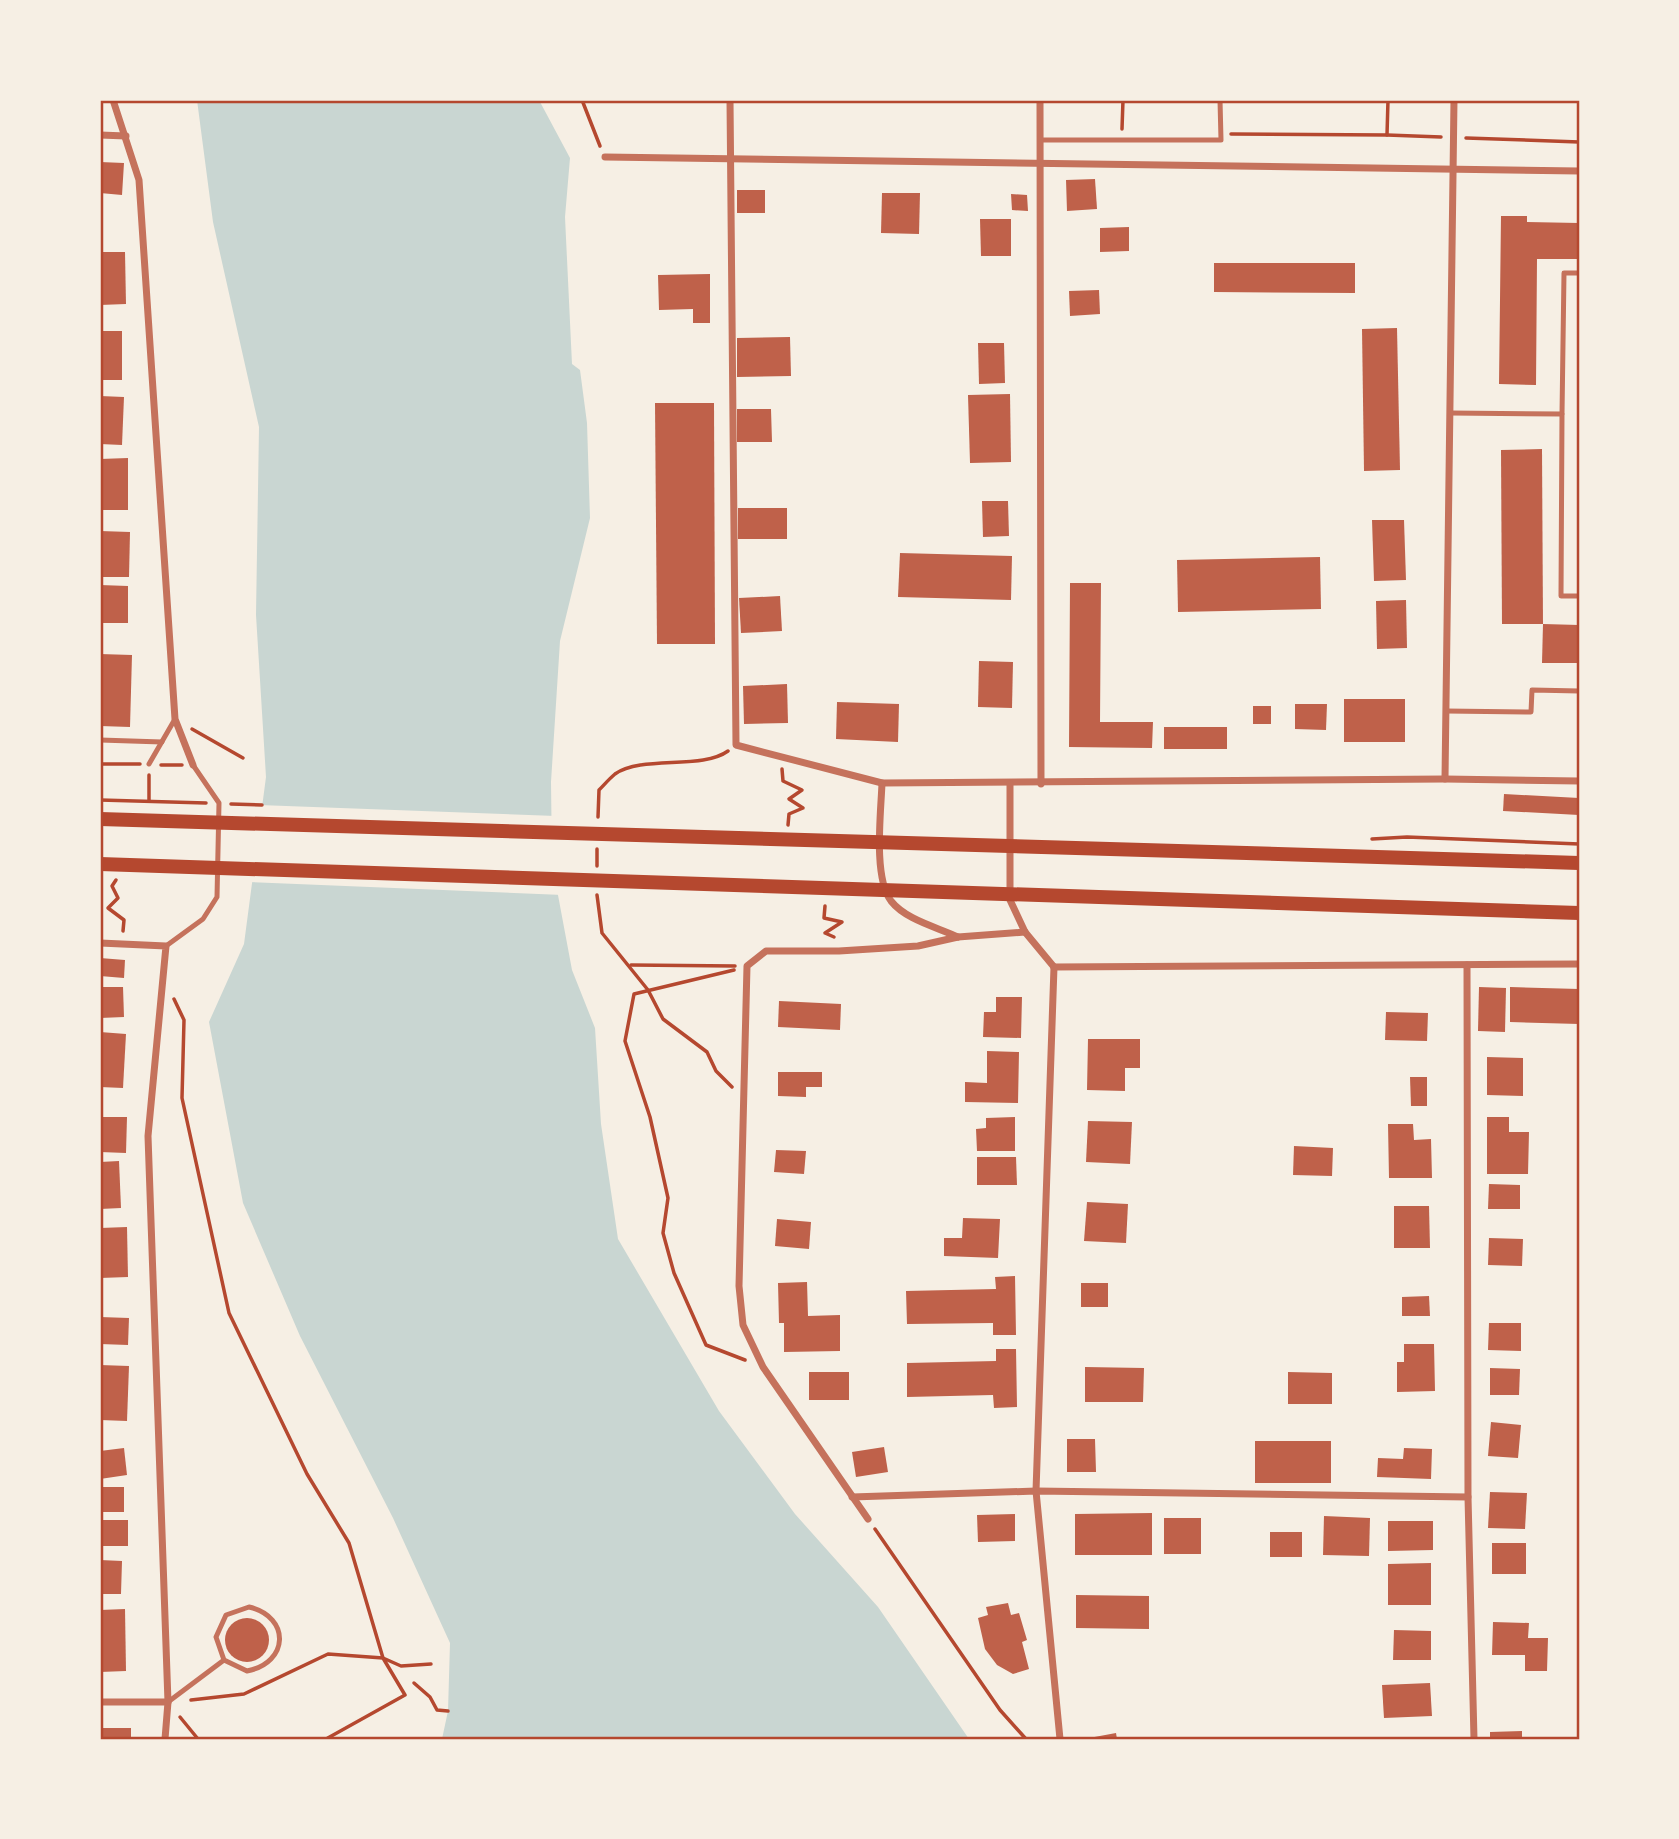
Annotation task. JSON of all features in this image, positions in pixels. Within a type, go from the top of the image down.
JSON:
[{"type":"main road","points":[[100,819],[1579,863]]},
{"type":"main road","points":[[100,864],[1579,913]]},
{"type":"street","points":[[113,100],[139,180],[175,719],[192,765]]},
{"type":"street","points":[[730,100],[736,745],[882,783],[1041,784],[1445,779],[1579,781]]},
{"type":"street","points":[[1040,100],[1041,784]]},
{"type":"street","points":[[1445,779],[1454,100]]},
{"type":"street","points":[[100,135],[126,136]]},
{"type":"street","points":[[605,157],[1040,161],[1207,168],[1579,171]]},
{"type":"street","points":[[882,783],[881,875],[891,901],[916,919],[958,937]]},
{"type":"street","points":[[1010,784],[1010,900],[1025,932],[1054,967],[1036,1492],[1060,1739]]},
{"type":"street","points":[[868,1519],[763,1367],[743,1325],[739,1286],[747,966],[766,951],[839,951],[918,946],[958,937],[1025,932]]},
{"type":"street","points":[[100,943],[166,946],[148,1136],[168,1702],[165,1739]]},
{"type":"street","points":[[1054,967],[1579,964]]},
{"type":"street","points":[[1467,965],[1468,1497],[1474,1739]]},
{"type":"street","points":[[852,1497],[1036,1492],[1468,1497]]},
{"type":"street","points":[[100,1702],[168,1702]]},
{"type":"lane","points":[[1040,140],[1221,140],[1220,100]]},
{"type":"lane","points":[[1579,273],[1564,273],[1561,596],[1579,596]]},
{"type":"lane","points":[[1450,413],[1562,414]]},
{"type":"lane","points":[[1446,711],[1531,712],[1532,691],[1579,691]]},
{"type":"lane","points":[[149,764],[175,719]]},
{"type":"lane","points":[[100,740],[162,742]]},
{"type":"lane","points":[[166,946],[204,919],[217,897],[219,803],[192,765]]},
{"type":"lane","points":[[249,1606],[271,1617],[278,1627],[280,1640],[277,1652],[270,1662],[247,1671],[224,1661],[215,1637],[226,1615],[249,1606]]},
{"type":"lane","points":[[168,1702],[224,1661]]},
{"type":"path","points":[[582,100],[605,157]]},
{"type":"path","points":[[1122,134],[1123,100]]},
{"type":"path","points":[[1387,135],[1579,142]]},
{"type":"path","points":[[175,719],[243,758]]},
{"type":"path","points":[[149,764],[149,801]]},
{"type":"path","points":[[783,781],[802,790],[789,799],[803,808],[789,814],[788,825]]},
{"type":"path","points":[[100,800],[183,803]]},
{"type":"path","points":[[119,876],[111,886],[118,898],[108,908],[124,920]]},
{"type":"path","points":[[825,906],[824,918],[842,922],[825,933],[840,940],[839,951]]},
{"type":"path","points":[[745,1100],[716,1071],[708,1052],[663,1019],[648,990],[629,965],[747,966]]},
{"type":"path","points":[[747,966],[634,994],[625,1041],[650,1117],[668,1198],[663,1233],[674,1273],[706,1345],[763,1367]]},
{"type":"path","points":[[172,995],[184,1020],[182,1098],[229,1313],[307,1474],[349,1543],[383,1658],[405,1695],[326,1739]]},
{"type":"path","points":[[868,1519],[1000,1710],[1026,1739]]},
{"type":"path","points":[[168,1702],[244,1694],[328,1654],[383,1658],[401,1666],[431,1664]]},
{"type":"path","points":[[414,1683],[430,1697],[437,1710],[449,1710]]},
{"type":"path","points":[[168,1702],[198,1739]]},
{"type":"shaded area","points":[[197,100],[539,100],[570,158],[565,217],[572,364],[580,370],[587,423],[590,518],[560,641],[551,782],[552,863],[572,970],[595,1028],[601,1124],[618,1239],[719,1411],[795,1514],[878,1607],[969,1739],[442,1739],[448,1711],[450,1643],[393,1518],[300,1336],[243,1203],[209,1022],[244,944],[266,777],[256,615],[259,427],[213,222]]},
{"type":"pier","points":[[259,805],[556,816],[556,863],[563,895],[249,882]]},
{"type":"building","points":[[100,162],[124,163],[122,195],[100,193]]},
{"type":"building","points":[[1095,179],[1097,209],[1067,211],[1066,180]]},
{"type":"building","points":[[737,190],[765,190],[765,213],[737,213]]},
{"type":"building","points":[[882,193],[920,193],[919,234],[881,233]]},
{"type":"building","points":[[1011,194],[1027,195],[1028,211],[1012,210]]},
{"type":"building","points":[[1501,216],[1527,216],[1527,222],[1579,223],[1579,259],[1537,259],[1536,385],[1499,384]]},
{"type":"building","points":[[980,219],[1011,219],[1011,256],[981,256]]},
{"type":"building","points":[[1129,227],[1129,251],[1100,252],[1100,228]]},
{"type":"building","points":[[100,252],[125,252],[126,304],[100,305]]},
{"type":"building","points":[[1214,263],[1355,263],[1355,293],[1214,292]]},
{"type":"building","points":[[710,274],[710,323],[693,323],[693,309],[659,310],[658,275]]},
{"type":"building","points":[[1099,290],[1100,314],[1070,316],[1069,291]]},
{"type":"building","points":[[1397,328],[1400,470],[1364,471],[1362,329]]},
{"type":"building","points":[[100,331],[122,331],[122,380],[100,380]]},
{"type":"building","points":[[790,337],[791,376],[737,377],[737,338]]},
{"type":"building","points":[[978,343],[1004,343],[1005,383],[979,384]]},
{"type":"building","points":[[1010,394],[1011,462],[970,463],[968,395]]},
{"type":"building","points":[[100,396],[124,397],[122,445],[100,444]]},
{"type":"building","points":[[655,403],[714,403],[715,644],[657,644]]},
{"type":"building","points":[[737,409],[771,409],[772,442],[737,442]]},
{"type":"building","points":[[1542,449],[1543,624],[1502,624],[1501,450]]},
{"type":"building","points":[[128,458],[128,510],[100,510],[100,459]]},
{"type":"building","points":[[982,501],[1008,501],[1009,536],[983,537]]},
{"type":"building","points":[[738,508],[787,508],[787,539],[738,539]]},
{"type":"building","points":[[1372,520],[1404,520],[1406,580],[1374,581]]},
{"type":"building","points":[[100,531],[130,532],[129,577],[100,577]]},
{"type":"building","points":[[900,553],[1012,556],[1011,600],[898,597]]},
{"type":"building","points":[[1320,557],[1321,609],[1178,612],[1177,560]]},
{"type":"building","points":[[1070,583],[1101,583],[1100,722],[1153,722],[1152,748],[1069,747]]},
{"type":"building","points":[[100,585],[128,586],[128,623],[100,623]]},
{"type":"building","points":[[780,596],[782,631],[741,633],[739,598]]},
{"type":"building","points":[[1406,600],[1407,648],[1377,649],[1376,601]]},
{"type":"building","points":[[1543,624],[1579,625],[1579,663],[1542,663]]},
{"type":"building","points":[[100,654],[132,655],[130,727],[100,726]]},
{"type":"building","points":[[979,661],[1013,662],[1012,708],[978,707]]},
{"type":"building","points":[[787,684],[788,723],[744,724],[743,686]]},
{"type":"building","points":[[1344,699],[1405,699],[1405,742],[1344,742]]},
{"type":"building","points":[[837,702],[899,704],[898,742],[836,739]]},
{"type":"building","points":[[1295,704],[1327,704],[1326,730],[1295,729]]},
{"type":"building","points":[[1253,706],[1271,706],[1271,724],[1253,724]]},
{"type":"building","points":[[1164,727],[1227,727],[1227,749],[1164,749]]},
{"type":"building","points":[[1504,794],[1579,798],[1579,815],[1503,811]]},
{"type":"building","points":[[100,958],[125,960],[124,978],[100,976]]},
{"type":"building","points":[[100,987],[123,987],[124,1017],[100,1018]]},
{"type":"building","points":[[1479,987],[1506,988],[1505,1032],[1478,1031]]},
{"type":"building","points":[[1510,987],[1579,989],[1579,1024],[1510,1022]]},
{"type":"building","points":[[996,997],[1022,997],[1021,1038],[983,1037],[984,1012],[996,1012]]},
{"type":"building","points":[[779,1001],[841,1004],[840,1030],[778,1027]]},
{"type":"building","points":[[1386,1012],[1428,1013],[1427,1041],[1385,1040]]},
{"type":"building","points":[[100,1032],[126,1034],[123,1088],[100,1087]]},
{"type":"building","points":[[1088,1039],[1140,1039],[1140,1068],[1125,1068],[1125,1091],[1087,1090]]},
{"type":"building","points":[[987,1051],[1019,1052],[1018,1103],[965,1102],[965,1082],[987,1083]]},
{"type":"building","points":[[1487,1057],[1523,1058],[1523,1096],[1487,1095]]},
{"type":"building","points":[[778,1072],[822,1072],[822,1087],[806,1087],[806,1097],[778,1096]]},
{"type":"building","points":[[1410,1077],[1427,1077],[1427,1106],[1411,1106]]},
{"type":"building","points":[[100,1117],[127,1117],[126,1153],[100,1152]]},
{"type":"building","points":[[1015,1117],[1015,1151],[977,1151],[976,1129],[986,1128],[986,1118]]},
{"type":"building","points":[[1487,1117],[1509,1117],[1509,1132],[1529,1132],[1528,1174],[1487,1174]]},
{"type":"building","points":[[1088,1121],[1132,1122],[1130,1164],[1086,1162]]},
{"type":"building","points":[[1388,1124],[1413,1124],[1414,1140],[1431,1139],[1432,1178],[1389,1178]]},
{"type":"building","points":[[1294,1146],[1333,1148],[1332,1176],[1293,1175]]},
{"type":"building","points":[[776,1150],[806,1151],[804,1174],[774,1172]]},
{"type":"building","points":[[977,1157],[1016,1157],[1017,1185],[977,1185]]},
{"type":"building","points":[[119,1161],[121,1208],[100,1209],[100,1162]]},
{"type":"building","points":[[1489,1184],[1520,1185],[1520,1209],[1488,1209]]},
{"type":"building","points":[[1087,1202],[1128,1204],[1126,1243],[1084,1241]]},
{"type":"building","points":[[1394,1206],[1429,1206],[1430,1248],[1394,1248]]},
{"type":"building","points":[[963,1218],[1000,1219],[998,1258],[944,1256],[944,1238],[962,1238]]},
{"type":"building","points":[[777,1219],[811,1222],[809,1249],[775,1246]]},
{"type":"building","points":[[127,1227],[128,1277],[100,1278],[100,1228]]},
{"type":"building","points":[[1489,1238],[1523,1239],[1522,1266],[1488,1265]]},
{"type":"building","points":[[1015,1276],[1016,1335],[993,1335],[993,1323],[907,1324],[906,1291],[996,1289],[995,1277]]},
{"type":"building","points":[[807,1282],[808,1316],[840,1315],[840,1351],[784,1352],[784,1323],[779,1323],[778,1283]]},
{"type":"building","points":[[1081,1283],[1108,1283],[1108,1307],[1081,1307]]},
{"type":"building","points":[[1429,1296],[1430,1316],[1402,1316],[1402,1297]]},
{"type":"building","points":[[100,1317],[129,1318],[128,1345],[100,1344]]},
{"type":"building","points":[[1489,1323],[1521,1323],[1521,1351],[1488,1350]]},
{"type":"building","points":[[1404,1344],[1434,1344],[1435,1391],[1397,1392],[1397,1362],[1404,1362]]},
{"type":"building","points":[[996,1349],[1016,1349],[1017,1407],[994,1408],[993,1395],[907,1397],[907,1363],[996,1361]]},
{"type":"building","points":[[100,1365],[129,1366],[127,1421],[100,1420]]},
{"type":"building","points":[[1085,1367],[1144,1368],[1143,1402],[1085,1402]]},
{"type":"building","points":[[1490,1368],[1520,1369],[1519,1395],[1490,1395]]},
{"type":"building","points":[[809,1372],[849,1372],[849,1400],[809,1400]]},
{"type":"building","points":[[1288,1372],[1332,1373],[1332,1404],[1288,1404]]},
{"type":"building","points":[[1491,1422],[1521,1425],[1518,1458],[1488,1456]]},
{"type":"building","points":[[1067,1439],[1095,1439],[1096,1472],[1067,1472]]},
{"type":"building","points":[[1255,1441],[1331,1441],[1331,1483],[1255,1483]]},
{"type":"building","points":[[884,1447],[888,1472],[856,1477],[852,1452]]},
{"type":"building","points":[[124,1448],[127,1475],[100,1479],[100,1451]]},
{"type":"building","points":[[1404,1448],[1432,1449],[1431,1479],[1377,1477],[1378,1458],[1403,1459]]},
{"type":"building","points":[[103,1487],[124,1487],[124,1512],[102,1512]]},
{"type":"building","points":[[1490,1492],[1527,1493],[1525,1529],[1488,1528]]},
{"type":"building","points":[[1152,1513],[1152,1555],[1075,1555],[1075,1514]]},
{"type":"building","points":[[1015,1514],[1015,1541],[978,1542],[977,1515]]},
{"type":"building","points":[[1324,1516],[1370,1518],[1369,1556],[1323,1555]]},
{"type":"building","points":[[1164,1518],[1201,1518],[1201,1554],[1164,1554]]},
{"type":"building","points":[[100,1520],[128,1520],[128,1546],[100,1546]]},
{"type":"building","points":[[1388,1521],[1433,1521],[1433,1550],[1388,1551]]},
{"type":"building","points":[[1270,1532],[1302,1532],[1302,1557],[1270,1557]]},
{"type":"building","points":[[1492,1543],[1526,1543],[1526,1574],[1492,1574]]},
{"type":"building","points":[[100,1560],[122,1561],[121,1594],[100,1594]]},
{"type":"building","points":[[1431,1563],[1431,1605],[1388,1605],[1388,1564]]},
{"type":"building","points":[[1076,1595],[1149,1596],[1149,1629],[1076,1628]]},
{"type":"building","points":[[1008,1603],[1011,1615],[1019,1613],[1027,1640],[1022,1642],[1029,1669],[1013,1674],[997,1665],[985,1649],[978,1618],[988,1615],[986,1607]]},
{"type":"building","points":[[125,1609],[126,1671],[100,1672],[100,1610]]},
{"type":"building","points":[[247,1618],[262,1625],[269,1640],[262,1655],[247,1662],[232,1655],[225,1640],[232,1625]]},
{"type":"building","points":[[1493,1622],[1529,1623],[1528,1638],[1548,1638],[1547,1671],[1525,1671],[1525,1655],[1492,1655]]},
{"type":"building","points":[[1394,1630],[1431,1631],[1431,1660],[1393,1660]]},
{"type":"building","points":[[1430,1683],[1432,1716],[1384,1718],[1382,1685]]},
{"type":"building","points":[[100,1728],[131,1728],[131,1739],[100,1739]]},
{"type":"building","points":[[1522,1731],[1522,1739],[1490,1739],[1490,1732]]},
{"type":"building","points":[[1116,1733],[1117,1739],[1089,1739],[1089,1738]]}]
